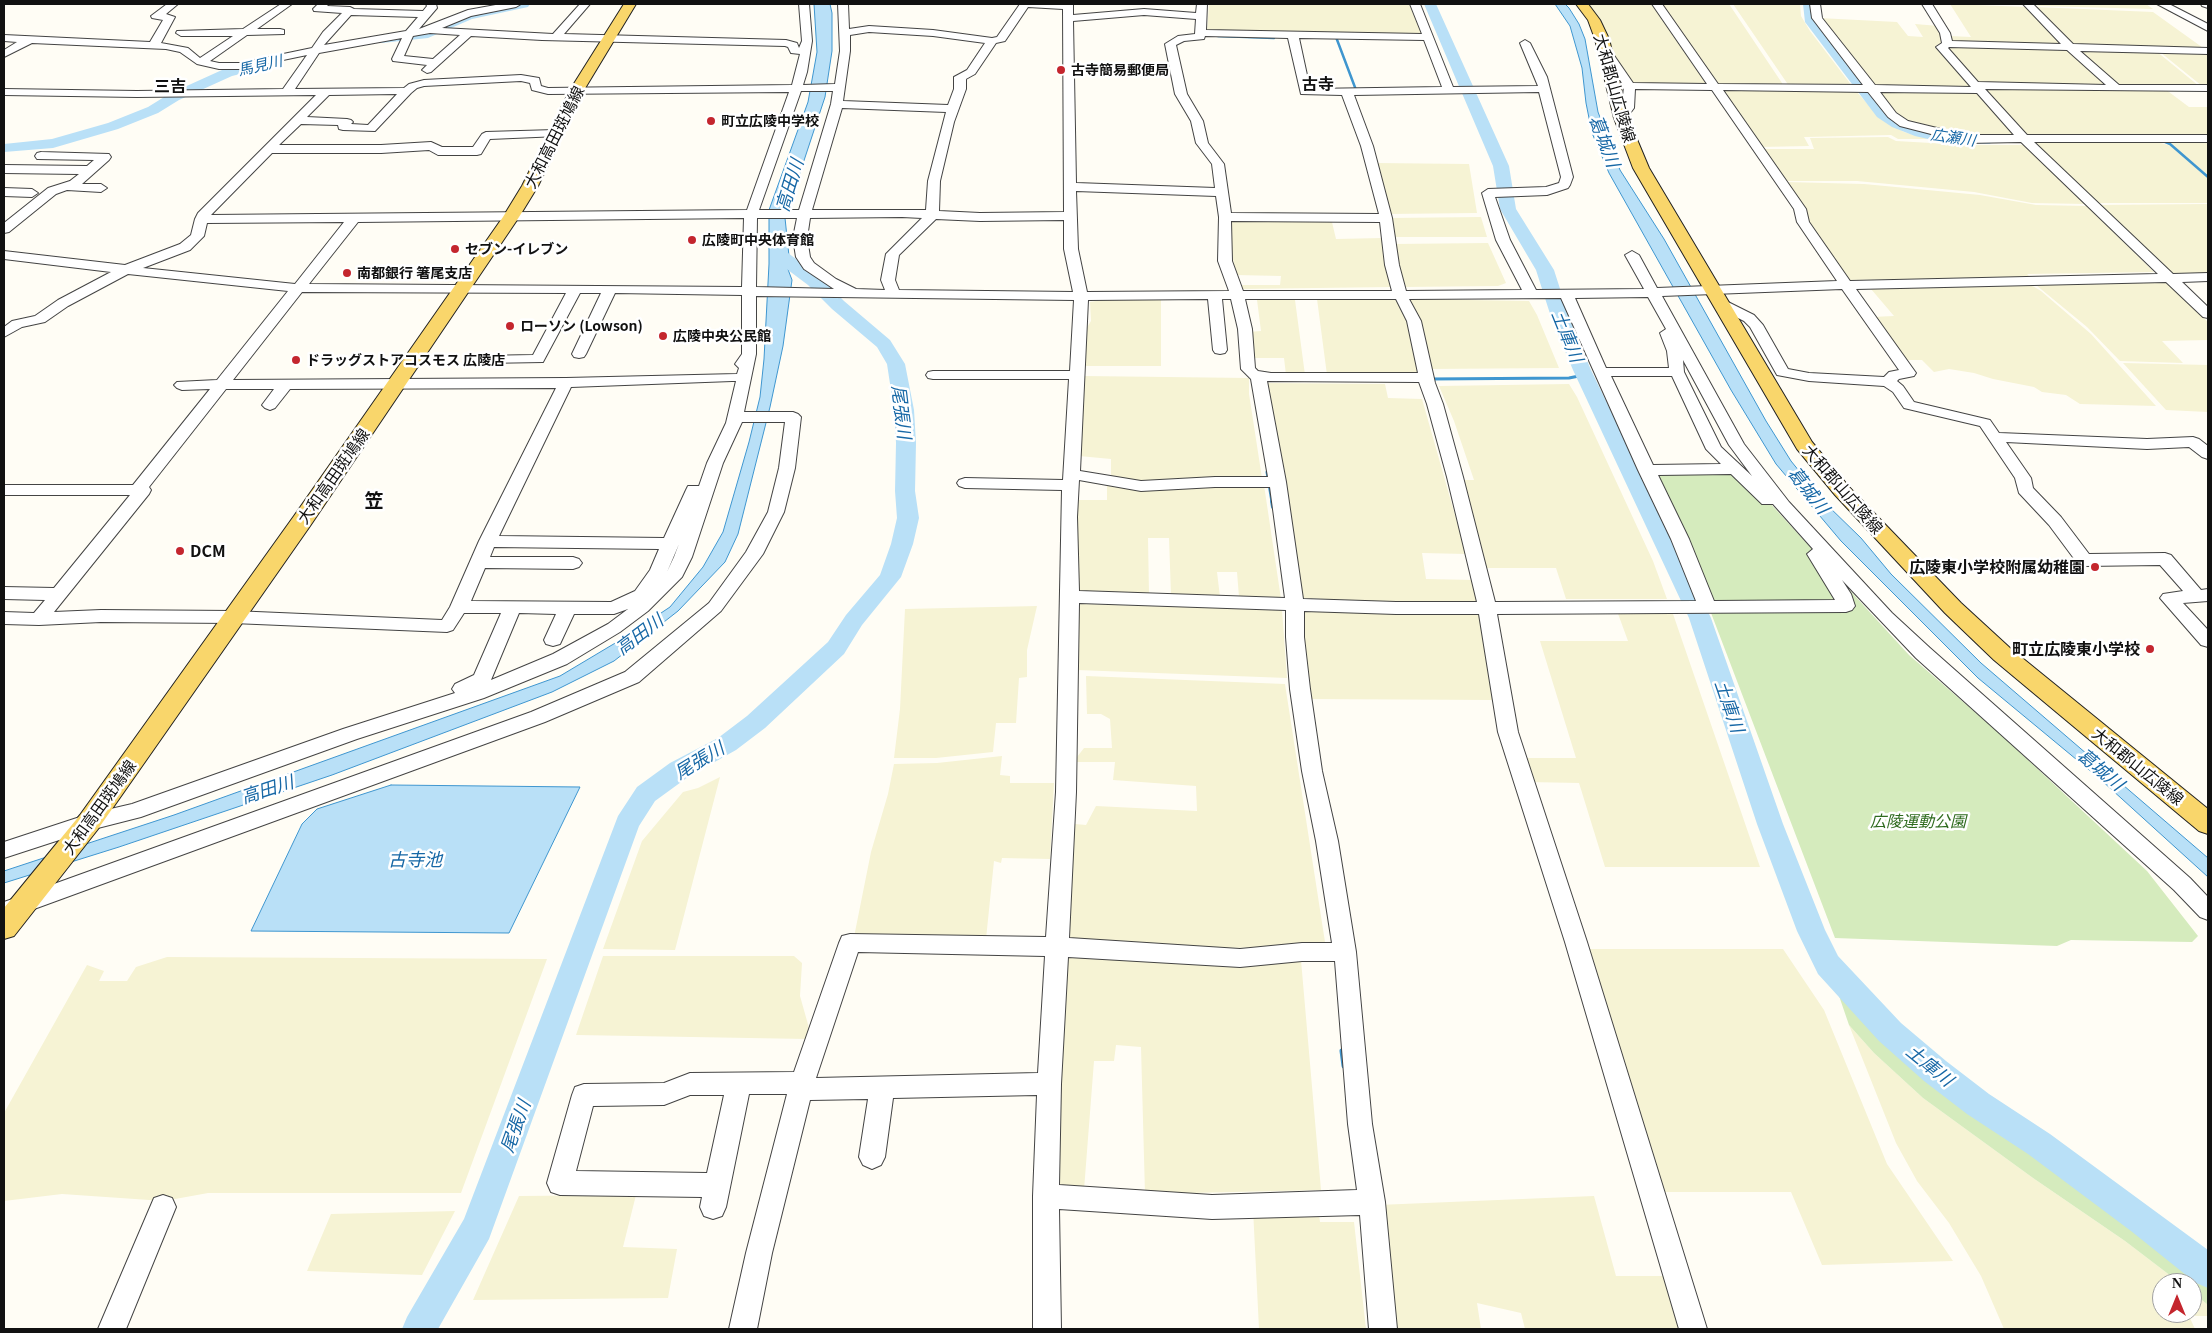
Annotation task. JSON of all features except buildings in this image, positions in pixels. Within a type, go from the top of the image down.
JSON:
[{"type":"main road","name":"大和高田斑鳩線","points":[[4,928],[20,903],[86,825],[302,521],[511,217],[530,186],[577,90],[630,4]]},
{"type":"main road","name":"大和郡山広陵線","points":[[1582,4],[1594,20],[1607,54],[1621,118],[1641,168],[1804,444],[1842,491],[1953,608],[2002,654],[2208,824]]},
{"type":"street","points":[[154,45],[170,17],[156,16],[173,4]]},
{"type":"street","points":[[201,62],[287,4]]},
{"type":"street","points":[[287,92],[327,34],[350,10],[318,9],[324,4]]},
{"type":"street","points":[[431,4],[433,6],[424,14],[409,36],[397,59],[436,62]]},
{"type":"street","points":[[4,38],[154,45],[179,48],[201,62],[233,66],[313,53],[373,38],[409,36],[435,30],[468,13],[516,4]]},
{"type":"street","points":[[556,37],[585,4]]},
{"type":"street","points":[[4,850],[134,811],[519,678],[587,646],[642,607],[676,573],[715,463],[738,420],[749,354],[752,292],[749,222],[754,215],[798,88],[806,51],[804,4]]},
{"type":"street","points":[[843,4],[845,52],[837,104],[802,215],[800,238],[803,257],[809,266],[847,293]]},
{"type":"street","points":[[845,33],[869,29],[942,34],[992,41],[1001,39],[1026,4],[1068,5],[1072,257],[1081,296],[1071,479],[1066,792],[1049,1084],[1046,1196],[1047,1329]]},
{"type":"street","points":[[1202,4],[1200,37],[1182,38],[1170,44],[1181,94],[1198,121],[1202,143],[1218,164],[1224,217],[1225,260],[1237,295],[1244,329],[1248,369],[1259,380],[1278,482],[1295,605],[1295,637],[1300,689],[1312,771],[1327,841],[1337,952],[1360,1124],[1363,1202],[1383,1329]]},
{"type":"street","points":[[1415,4],[1454,90]]},
{"type":"street","points":[[1657,4],[1800,208],[1803,222],[1846,285],[1910,373],[1894,375],[1888,382]]},
{"type":"street","points":[[1815,4],[1817,18],[1867,88],[1892,115],[1904,124],[1966,138],[2027,140],[2208,138]]},
{"type":"street","points":[[1927,4],[1945,33],[1948,44]]},
{"type":"street","points":[[2028,4],[2071,48],[2116,88]]},
{"type":"street","points":[[2162,4],[2208,28]]},
{"type":"street","points":[[347,12],[424,14]]},
{"type":"street","points":[[1068,18],[1144,12],[1201,16]]},
{"type":"street","points":[[435,30],[466,34],[607,40],[791,44],[806,37]]},
{"type":"street","points":[[181,33],[280,32]]},
{"type":"street","points":[[1200,33],[1429,37]]},
{"type":"street","points":[[298,120],[347,122],[343,128],[371,129],[407,91],[417,84],[426,71],[466,34]]},
{"type":"street","points":[[1293,35],[1305,92],[1543,89]]},
{"type":"street","points":[[4,54],[30,38]]},
{"type":"street","points":[[893,293],[888,280],[893,254],[932,215],[934,181],[948,122],[960,89],[960,77],[971,72],[992,41]]},
{"type":"street","points":[[1525,43],[1541,77],[1567,177],[1564,185],[1547,191],[1488,194],[1503,240],[1531,294]]},
{"type":"street","points":[[791,44],[795,51],[806,51]]},
{"type":"street","points":[[2208,51],[1948,44],[1941,47],[2027,140],[2208,314]]},
{"type":"street","points":[[280,58],[291,46]]},
{"type":"street","points":[[1607,54],[1630,86],[1628,108],[1621,118]]},
{"type":"street","points":[[417,84],[521,78],[535,80],[536,88],[542,90],[685,91],[839,88]]},
{"type":"street","points":[[1630,86],[2208,88]]},
{"type":"street","points":[[4,92],[325,93],[407,91]]},
{"type":"street","points":[[1347,92],[1367,146],[1386,218],[1392,265],[1400,294],[1414,321],[1426,381],[1435,404],[1487,607],[1508,732],[1576,942],[1693,1329]]},
{"type":"street","points":[[4,333],[17,324],[40,319],[63,302],[125,270],[185,247],[197,236],[201,219],[325,93]]},
{"type":"street","points":[[837,104],[953,109]]},
{"type":"street","points":[[269,148],[380,149],[431,146],[438,150],[477,151],[486,136],[555,134]]},
{"type":"street","points":[[41,156],[105,157],[69,187]]},
{"type":"street","points":[[4,169],[90,170]]},
{"type":"street","points":[[4,229],[52,191],[69,187],[101,188]]},
{"type":"street","points":[[1071,187],[1222,192]]},
{"type":"street","points":[[4,192],[32,193]]},
{"type":"street","points":[[201,219],[902,213],[980,217],[1071,216]]},
{"type":"street","points":[[4,217],[19,217]]},
{"type":"street","points":[[1224,217],[1386,218]]},
{"type":"street","points":[[138,490],[353,218]]},
{"type":"street","points":[[4,255],[254,285],[298,288],[460,290],[1081,296],[1653,293],[1719,298],[1846,285],[2208,277]]},
{"type":"street","points":[[1632,255],[1674,327],[1737,445],[1783,506],[1886,618],[2182,884],[2208,911]]},
{"type":"street","points":[[484,359],[538,359],[575,290]]},
{"type":"street","points":[[580,354],[610,290]]},
{"type":"street","points":[[1566,294],[1646,470],[1680,539],[1707,606]]},
{"type":"street","points":[[1216,295],[1220,350]]},
{"type":"street","points":[[1719,298],[1749,318],[1756,325],[1782,372],[1809,377],[1888,382],[1898,389],[1909,405],[1985,424],[2023,478],[2025,489],[2055,521],[2084,560],[2165,560],[2202,595]]},
{"type":"street","points":[[1674,327],[1666,330],[1674,351],[1677,372],[1714,448],[1765,498],[1783,506]]},
{"type":"street","points":[[732,377],[749,354]]},
{"type":"street","points":[[1601,372],[1677,372]]},
{"type":"street","points":[[933,375],[1077,375]]},
{"type":"street","points":[[182,385],[566,383],[732,377]]},
{"type":"street","points":[[732,377],[741,398]]},
{"type":"street","points":[[1259,380],[1426,381]]},
{"type":"street","points":[[4,618],[39,619],[101,616],[234,617],[447,626],[459,607],[488,541],[566,383]]},
{"type":"street","points":[[270,405],[286,384]]},
{"type":"street","points":[[20,903],[538,717],[632,677],[714,606],[754,554],[776,512],[787,468],[793,430],[793,417],[738,420],[724,427],[710,446],[694,490],[658,572],[643,592]]},
{"type":"street","points":[[1994,437],[2147,444],[2193,442],[2208,454]]},
{"type":"street","points":[[1646,470],[1735,469]]},
{"type":"street","points":[[965,483],[1071,479],[1141,486],[1215,482],[1278,482]]},
{"type":"street","points":[[4,490],[143,490],[39,619]]},
{"type":"street","points":[[488,541],[670,544]]},
{"type":"street","points":[[1070,597],[1295,605],[1487,607],[1846,606],[1842,594],[1816,556],[1817,550],[1822,549]]},
{"type":"street","points":[[479,562],[573,564]]},
{"type":"street","points":[[459,607],[614,608],[643,592],[653,590],[664,576],[676,573]]},
{"type":"street","points":[[4,594],[59,594]]},
{"type":"street","points":[[2202,595],[2169,598],[2208,641]]},
{"type":"street","points":[[433,707],[436,700],[482,679],[513,607]]},
{"type":"street","points":[[553,640],[568,609]]},
{"type":"street","points":[[744,1329],[758,1253],[802,1086],[850,943],[1056,947],[1240,958],[1302,952],[1337,952]]},
{"type":"street","points":[[739,1083],[716,1196],[560,1183],[584,1095],[664,1094],[690,1084],[739,1083],[882,1087],[1049,1084]]},
{"type":"street","points":[[872,1157],[882,1087]]},
{"type":"street","points":[[1046,1196],[1212,1207],[1363,1202]]},
{"type":"street","points":[[112,1329],[163,1207]]},
{"type":"shaded area","points":[[1209,4],[1409,4],[1422,34],[1207,32]]},
{"type":"shaded area","points":[[1585,4],[1653,4],[1711,85],[1636,84],[1628,80],[1616,58],[1611,53],[1596,16]]},
{"type":"shaded area","points":[[1657,4],[1729,4],[1784,86],[1716,84]]},
{"type":"shaded area","points":[[1733,4],[1800,4],[1801,16],[1810,31],[1852,86],[1789,86]]},
{"type":"shaded area","points":[[1950,4],[2027,7],[2067,46],[1952,43],[1949,36],[1971,37]]},
{"type":"shaded area","points":[[2030,4],[2146,4],[2153,9],[2040,6]]},
{"type":"shaded area","points":[[2036,7],[2153,12],[2206,50],[2074,47]]},
{"type":"shaded area","points":[[1819,18],[1897,22],[1908,36],[1923,37],[1915,24],[1939,26],[1944,43],[1937,45],[1938,47],[1974,87],[1873,87]]},
{"type":"shaded area","points":[[1945,47],[2069,49],[2110,86],[1976,83]]},
{"type":"shaded area","points":[[2076,49],[2156,51],[2199,86],[2119,87]]},
{"type":"shaded area","points":[[2160,52],[2208,52],[2208,87],[2202,86]]},
{"type":"shaded area","points":[[1983,87],[2165,89],[2189,107],[2208,107],[2208,137],[2027,136]]},
{"type":"shaded area","points":[[1719,89],[1855,90],[1882,120],[1904,132],[1929,139],[1898,139],[1891,135],[1804,137],[1809,146],[1760,147]]},
{"type":"shaded area","points":[[1874,90],[1975,91],[2019,136],[1958,136],[1897,119]]},
{"type":"shaded area","points":[[1888,137],[1896,141],[1966,145],[2024,145],[2086,204],[2032,203],[1974,192],[1857,181],[1786,181],[1761,149],[1814,149],[1810,138]]},
{"type":"shaded area","points":[[2154,141],[2171,146],[2208,178],[2208,203],[2096,203],[2033,142]]},
{"type":"shaded area","points":[[2168,141],[2208,141],[2208,175],[2167,142]]},
{"type":"shaded area","points":[[1376,163],[1469,164],[1477,213],[1388,214]]},
{"type":"shaded area","points":[[1786,182],[1864,184],[1980,195],[2036,205],[2087,206],[2154,272],[2027,274],[2031,278],[1845,280],[1830,260]]},
{"type":"shaded area","points":[[2208,204],[2208,275],[2174,275],[2099,205]]},
{"type":"shaded area","points":[[1481,217],[1487,237],[1392,237],[1390,218]]},
{"type":"shaded area","points":[[1331,218],[1336,239],[1382,238],[1392,287],[1241,289],[1238,285],[1280,285],[1281,276],[1236,275],[1232,254],[1230,219]]},
{"type":"shaded area","points":[[1488,243],[1506,283],[1498,286],[1404,287],[1393,244]]},
{"type":"shaded area","points":[[2165,282],[2208,322],[2208,340],[2162,341],[2183,363],[2120,361],[2087,327],[2036,285]]},
{"type":"shaded area","points":[[2031,285],[2041,291],[2091,334],[2156,406],[2080,404],[2066,395],[2042,392],[2034,387],[1993,379],[1974,373],[1949,369],[1934,372],[1922,360],[1903,360],[1872,317],[1894,316],[1871,289]]},
{"type":"shaded area","points":[[1317,299],[1396,299],[1408,318],[1419,375],[1327,375]]},
{"type":"shaded area","points":[[1409,299],[1529,301],[1537,315],[1559,368],[1428,369]]},
{"type":"shaded area","points":[[1102,300],[1161,300],[1161,366],[1084,366],[1086,329],[1091,321],[1090,302]]},
{"type":"shaded area","points":[[1257,300],[1295,300],[1305,375],[1286,375],[1284,358],[1252,358],[1248,332],[1261,331]]},
{"type":"shaded area","points":[[2123,363],[2208,365],[2208,412],[2166,410]]},
{"type":"shaded area","points":[[1084,376],[1249,378],[1249,394],[1262,478],[1151,482],[1111,477],[1111,459],[1079,456]]},
{"type":"shaded area","points":[[1264,383],[1385,384],[1388,398],[1422,399],[1466,554],[1422,553],[1426,579],[1474,580],[1479,601],[1374,601],[1300,598]]},
{"type":"shaded area","points":[[1569,384],[1577,397],[1653,561],[1667,599],[1566,599],[1556,568],[1485,568],[1460,480],[1474,480],[1454,421],[1439,386]]},
{"type":"shaded area","points":[[1107,481],[1264,485],[1281,599],[1239,597],[1237,572],[1217,572],[1220,597],[1171,595],[1169,538],[1148,538],[1149,594],[1078,592],[1077,500],[1107,500]]},
{"type":"shaded area","points":[[1081,604],[1282,610],[1287,678],[1077,670],[1078,606]]},
{"type":"shaded area","points":[[1037,606],[1027,650],[1027,677],[1019,678],[1016,723],[996,723],[993,752],[936,758],[894,758],[900,709],[905,609]]},
{"type":"shaded area","points":[[1302,610],[1481,612],[1494,700],[1307,699]]},
{"type":"shaded area","points":[[1617,611],[1672,611],[1760,867],[1605,867],[1579,783],[1528,782],[1521,758],[1576,758],[1540,641],[1628,641]]},
{"type":"shaded area","points":[[1086,676],[1285,684],[1325,942],[1268,947],[1225,948],[1067,938],[1075,824],[1086,825],[1096,806],[1197,811],[1196,786],[1113,780],[1115,762],[1077,762],[1077,757],[1084,748],[1112,748],[1110,719],[1101,714],[1087,714]]},
{"type":"shaded area","points":[[1002,756],[1000,775],[1010,776],[1010,783],[1054,783],[1050,859],[1002,858],[1001,863],[994,861],[986,939],[854,937],[871,852],[888,794],[894,764],[937,763]]},
{"type":"shaded area","points":[[720,777],[675,950],[603,949],[642,841],[683,792],[698,788]]},
{"type":"shaded area","points":[[1586,949],[1783,949],[1824,1010],[1887,1164],[1953,1261],[1822,1265],[1791,1192],[1662,1192]]},
{"type":"shaded area","points":[[1066,954],[1301,960],[1321,1190],[1145,1194],[1141,1047],[1116,1045],[1114,1061],[1094,1061],[1084,1190],[1059,1187],[1060,1037]]},
{"type":"shaded area","points":[[603,956],[794,956],[802,963],[800,996],[809,1028],[807,1039],[576,1035]]},
{"type":"shaded area","points":[[167,957],[547,959],[461,1193],[208,1193],[164,1201],[62,1194],[4,1201],[4,1113],[87,965],[104,971],[99,981],[127,981],[136,967]]},
{"type":"shaded area","points":[[1849,1025],[1874,1053],[1923,1098],[2033,1178],[2125,1241],[2167,1273],[2152,1273],[2152,1323],[2192,1323],[2195,1329],[2004,1329],[1981,1276],[1949,1223],[1917,1181],[1896,1143]]},
{"type":"shaded area","points":[[636,1195],[623,1247],[677,1249],[668,1298],[473,1300],[519,1196]]},
{"type":"shaded area","points":[[1594,1196],[1616,1276],[1669,1276],[1684,1329],[1525,1329],[1521,1313],[1477,1303],[1481,1329],[1391,1329],[1378,1205]]},
{"type":"shaded area","points":[[1318,1207],[1320,1222],[1354,1222],[1366,1329],[1259,1329],[1253,1209]]},
{"type":"shaded area","points":[[455,1211],[422,1275],[307,1271],[331,1214]]},
{"type":"shaded area","points":[[2202,1300],[2208,1305],[2208,1316],[2202,1316]]},
{"type":"green space","name":"広陵運動公園","points":[[1736,466],[1909,655],[1999,733],[2147,871],[2198,936],[2192,942],[2071,940],[2057,946],[1835,938],[1708,605],[1639,469]]},
{"type":"green space","points":[[1838,993],[1901,1056],[1927,1079],[2164,1247],[2197,1273],[2167,1273],[2125,1241],[2033,1178],[1923,1098],[1874,1053],[1849,1025]]},
{"type":"green space","points":[[2202,1277],[2208,1282],[2208,1305],[2202,1300]]},
{"type":"water","name":"高田川","points":[[814,4],[830,4],[832,13],[832,51],[825,97],[785,218],[789,256],[786,264],[792,280],[783,346],[770,407],[738,534],[725,562],[678,611],[614,661],[552,692],[332,775],[119,847],[4,883],[4,871],[174,815],[560,676],[622,639],[670,607],[703,567],[723,532],[760,397],[769,264],[769,210],[808,102],[817,52]]},
{"type":"water","name":"葛城川","points":[[1555,4],[1565,4],[1569,8],[1579,24],[1585,39],[1598,112],[1620,170],[1664,239],[1766,421],[1791,461],[1825,503],[1861,538],[1891,574],[1981,663],[2208,858],[2208,877],[2100,779],[1978,678],[1841,541],[1776,464],[1731,390],[1609,173],[1592,133],[1582,68],[1570,26]]},
{"type":"water","name":"古寺池","points":[[391,785],[580,787],[509,933],[251,931],[302,824],[317,809]]},
{"type":"waterway","name":"馬見川","points":[[382,39],[428,34],[468,16],[524,4]]},
{"type":"waterway","name":"土庫川","points":[[1430,4],[1501,166],[1508,209],[1545,270],[1561,320],[1582,370],[1700,618],[1770,824],[1811,931],[1828,965],[1890,1032],[1935,1071],[1978,1104],[2039,1144],[2143,1220],[2208,1271]]},
{"type":"waterway","name":"広瀬川","points":[[1809,4],[1812,22],[1882,114],[1897,124],[1920,133],[1941,138],[1985,141]]},
{"type":"waterway","points":[[1218,36],[1274,38]]},
{"type":"waterway","points":[[1336,37],[1356,90]]},
{"type":"waterway","name":"馬見川","points":[[4,148],[53,143],[113,126],[153,110],[174,97],[227,73],[271,62]]},
{"type":"waterway","name":"広瀬川","points":[[2163,141],[2170,144],[2208,177]]},
{"type":"waterway","name":"尾張川","points":[[419,1329],[477,1228],[627,823],[646,794],[679,770],[727,744],[756,722],[836,648],[854,620],[890,577],[902,544],[908,518],[905,491],[906,443],[904,410],[896,364],[884,344],[838,305],[814,281],[778,254]]},
{"type":"waterway","points":[[1429,379],[1569,378],[1579,376],[1582,370]]},
{"type":"waterway","points":[[1267,472],[1272,502]]},
{"type":"waterway","points":[[1272,501],[1273,507]]},
{"type":"waterway","points":[[1342,1051],[1344,1066]]},
{"type":"place","name":"古寺簡易郵便局","points":[[1061,70]]},
{"type":"place","name":"町立広陵中学校","points":[[711,121]]},
{"type":"place","name":"広陵町中央体育館","points":[[692,240]]},
{"type":"place","name":"セブン-イレブン","points":[[455,249]]},
{"type":"place","name":"南都銀行 箸尾支店","points":[[347,273]]},
{"type":"place","name":"ローソン (Lowson)","points":[[510,326]]},
{"type":"place","name":"広陵中央公民館","points":[[663,336]]},
{"type":"place","name":"ドラッグストアコスモス 広陵店","points":[[296,360]]},
{"type":"place","name":"DCM","points":[[180,551]]},
{"type":"place","name":"広陵東小学校附属幼稚園","points":[[2095,567]]},
{"type":"place","name":"町立広陵東小学校","points":[[2150,649]]},
{"type":"district","name":"古寺","points":[[1318,84]]},
{"type":"district","name":"三吉","points":[[170,86]]},
{"type":"district","name":"笠","points":[[374,500]]}]
